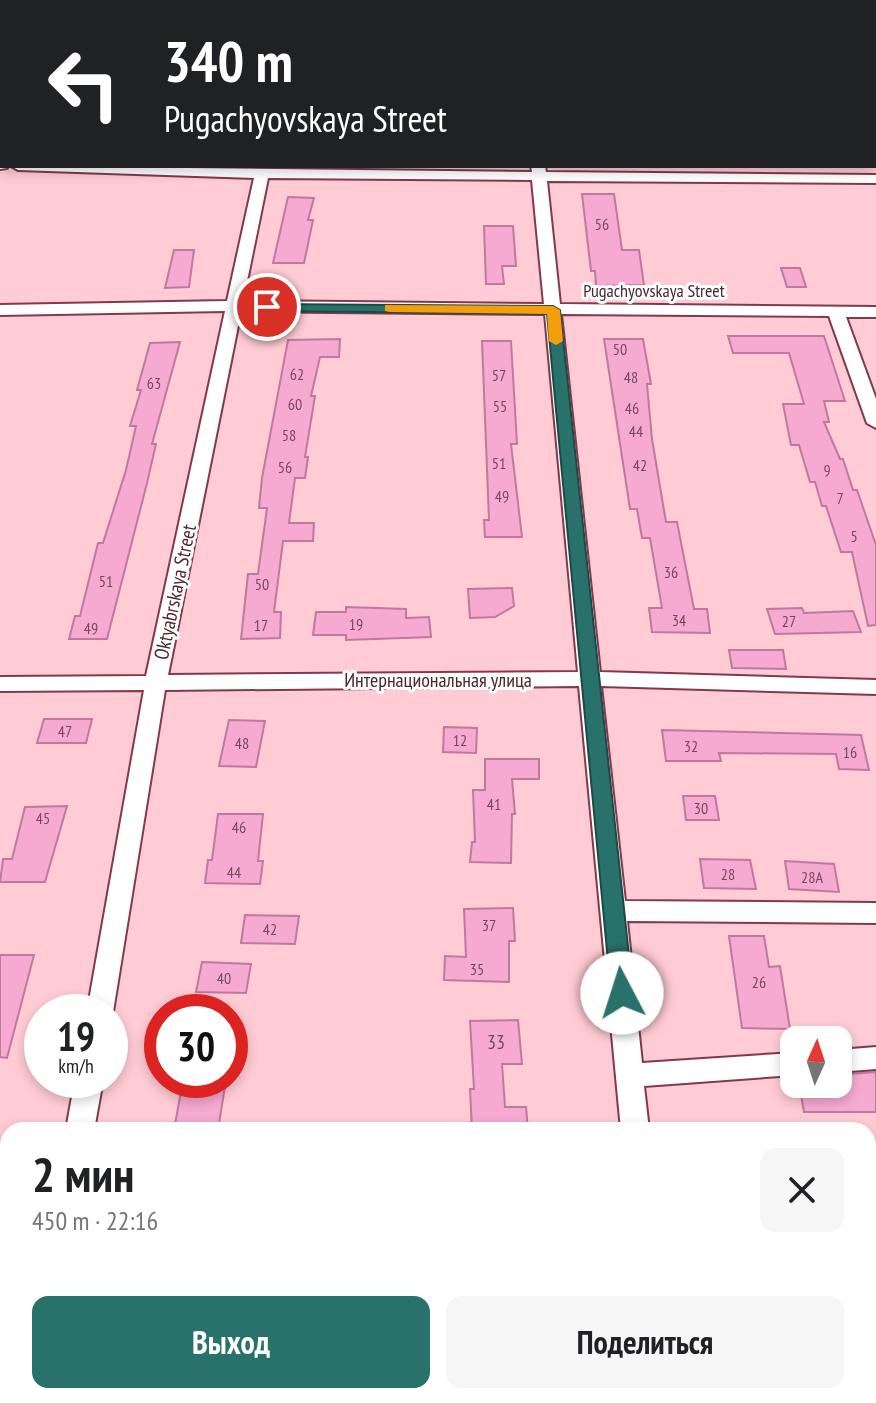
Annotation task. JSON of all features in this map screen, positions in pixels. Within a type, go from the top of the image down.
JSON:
[{"type":"street","points":[[79,168],[262,174],[539,171],[876,179]]},
{"type":"street","points":[[539,171],[634,1122]]},
{"type":"street","name":"Oktyabrskaya Street","points":[[103,994],[156,681],[262,174]]},
{"type":"street","name":"Pugachyovskaya Street","points":[[0,310],[235,306],[876,312]]},
{"type":"street","points":[[836,312],[876,423]]},
{"type":"street","name":"Интернациональная улица","points":[[0,684],[592,679],[876,687]]},
{"type":"street","points":[[614,911],[876,913]]},
{"type":"street","points":[[852,1060],[876,1058]]},
{"type":"street","points":[[630,1075],[780,1065]]},
{"type":"street","points":[[81,1122],[86,1098]]},
{"type":"building","points":[[582,194],[614,194],[622,250],[639,250],[644,285],[596,286],[595,271],[591,271]]},
{"type":"building","points":[[288,197],[314,198],[308,220],[313,220],[304,263],[273,263]]},
{"type":"building","points":[[484,226],[513,226],[516,266],[502,266],[504,284],[486,284]]},
{"type":"building","points":[[174,250],[194,250],[189,287],[165,288]]},
{"type":"building","points":[[781,268],[800,268],[806,287],[787,287]]},
{"type":"building","points":[[728,336],[824,336],[845,401],[824,401],[829,422],[824,422],[840,459],[843,459],[853,490],[857,490],[876,545],[876,625],[868,626],[852,552],[841,552],[826,506],[822,506],[815,482],[810,482],[799,445],[791,445],[783,404],[804,404],[789,353],[733,353]]},
{"type":"building","points":[[340,339],[339,357],[320,357],[311,396],[315,396],[305,457],[308,457],[305,478],[295,478],[289,523],[314,523],[313,541],[283,541],[274,612],[281,612],[280,638],[241,639],[248,574],[258,574],[267,508],[259,508],[262,478],[288,340]]},
{"type":"building","points":[[604,339],[643,339],[651,384],[647,384],[652,439],[666,522],[677,522],[694,609],[707,609],[710,633],[652,632],[649,608],[662,608],[650,538],[642,538],[637,509],[630,509]]},
{"type":"building","points":[[482,341],[511,341],[517,444],[511,444],[522,537],[485,537],[484,520],[489,520]]},
{"type":"building","points":[[180,342],[152,444],[156,444],[107,639],[69,639],[75,616],[80,616],[98,543],[103,543],[126,470],[136,426],[130,426],[150,343]]},
{"type":"building","points":[[512,588],[514,606],[495,617],[470,618],[468,589]]},
{"type":"building","points":[[346,607],[406,609],[406,618],[429,617],[431,637],[346,640],[346,635],[313,635],[316,612],[346,612]]},
{"type":"building","points":[[802,608],[804,613],[853,611],[861,632],[775,634],[767,609]]},
{"type":"building","points":[[729,650],[783,650],[786,669],[732,668]]},
{"type":"building","points":[[44,719],[92,719],[86,743],[37,743]]},
{"type":"building","points":[[229,720],[265,721],[256,767],[219,766]]},
{"type":"building","points":[[444,727],[477,728],[476,753],[443,752]]},
{"type":"building","points":[[662,730],[861,735],[869,770],[839,769],[836,754],[719,753],[721,761],[666,761]]},
{"type":"building","points":[[485,759],[539,759],[539,779],[512,779],[515,814],[512,814],[511,863],[470,862],[472,842],[475,842],[473,790],[485,790]]},
{"type":"building","points":[[683,796],[715,796],[719,820],[686,820]]},
{"type":"building","points":[[67,806],[45,882],[0,882],[3,859],[12,859],[25,807]]},
{"type":"building","points":[[218,814],[263,814],[258,861],[263,861],[260,884],[205,883],[208,860],[212,860]]},
{"type":"building","points":[[700,859],[750,860],[756,889],[704,888]]},
{"type":"building","points":[[785,861],[834,864],[839,892],[789,889]]},
{"type":"building","points":[[513,908],[515,941],[509,941],[509,982],[444,980],[445,956],[466,957],[464,909]]},
{"type":"building","points":[[245,915],[299,916],[295,944],[241,943]]},
{"type":"building","points":[[729,936],[764,936],[769,967],[780,966],[790,1026],[742,1028]]},
{"type":"building","points":[[0,955],[34,955],[7,1058],[0,1057]]},
{"type":"building","points":[[202,962],[251,964],[246,993],[196,992]]},
{"type":"building","points":[[518,1020],[522,1064],[502,1064],[505,1107],[526,1107],[527,1122],[472,1122],[470,1089],[474,1089],[470,1021]]},
{"type":"building","points":[[876,1072],[876,1112],[804,1112],[802,1098],[852,1098],[852,1074]]},
{"type":"building","points":[[180,1098],[223,1098],[219,1122],[175,1122]]},
{"type":"slow traffic","points":[[390,308],[553,310],[556,341]]},
{"type":"route","points":[[267,307],[553,310],[622,993]]}]
